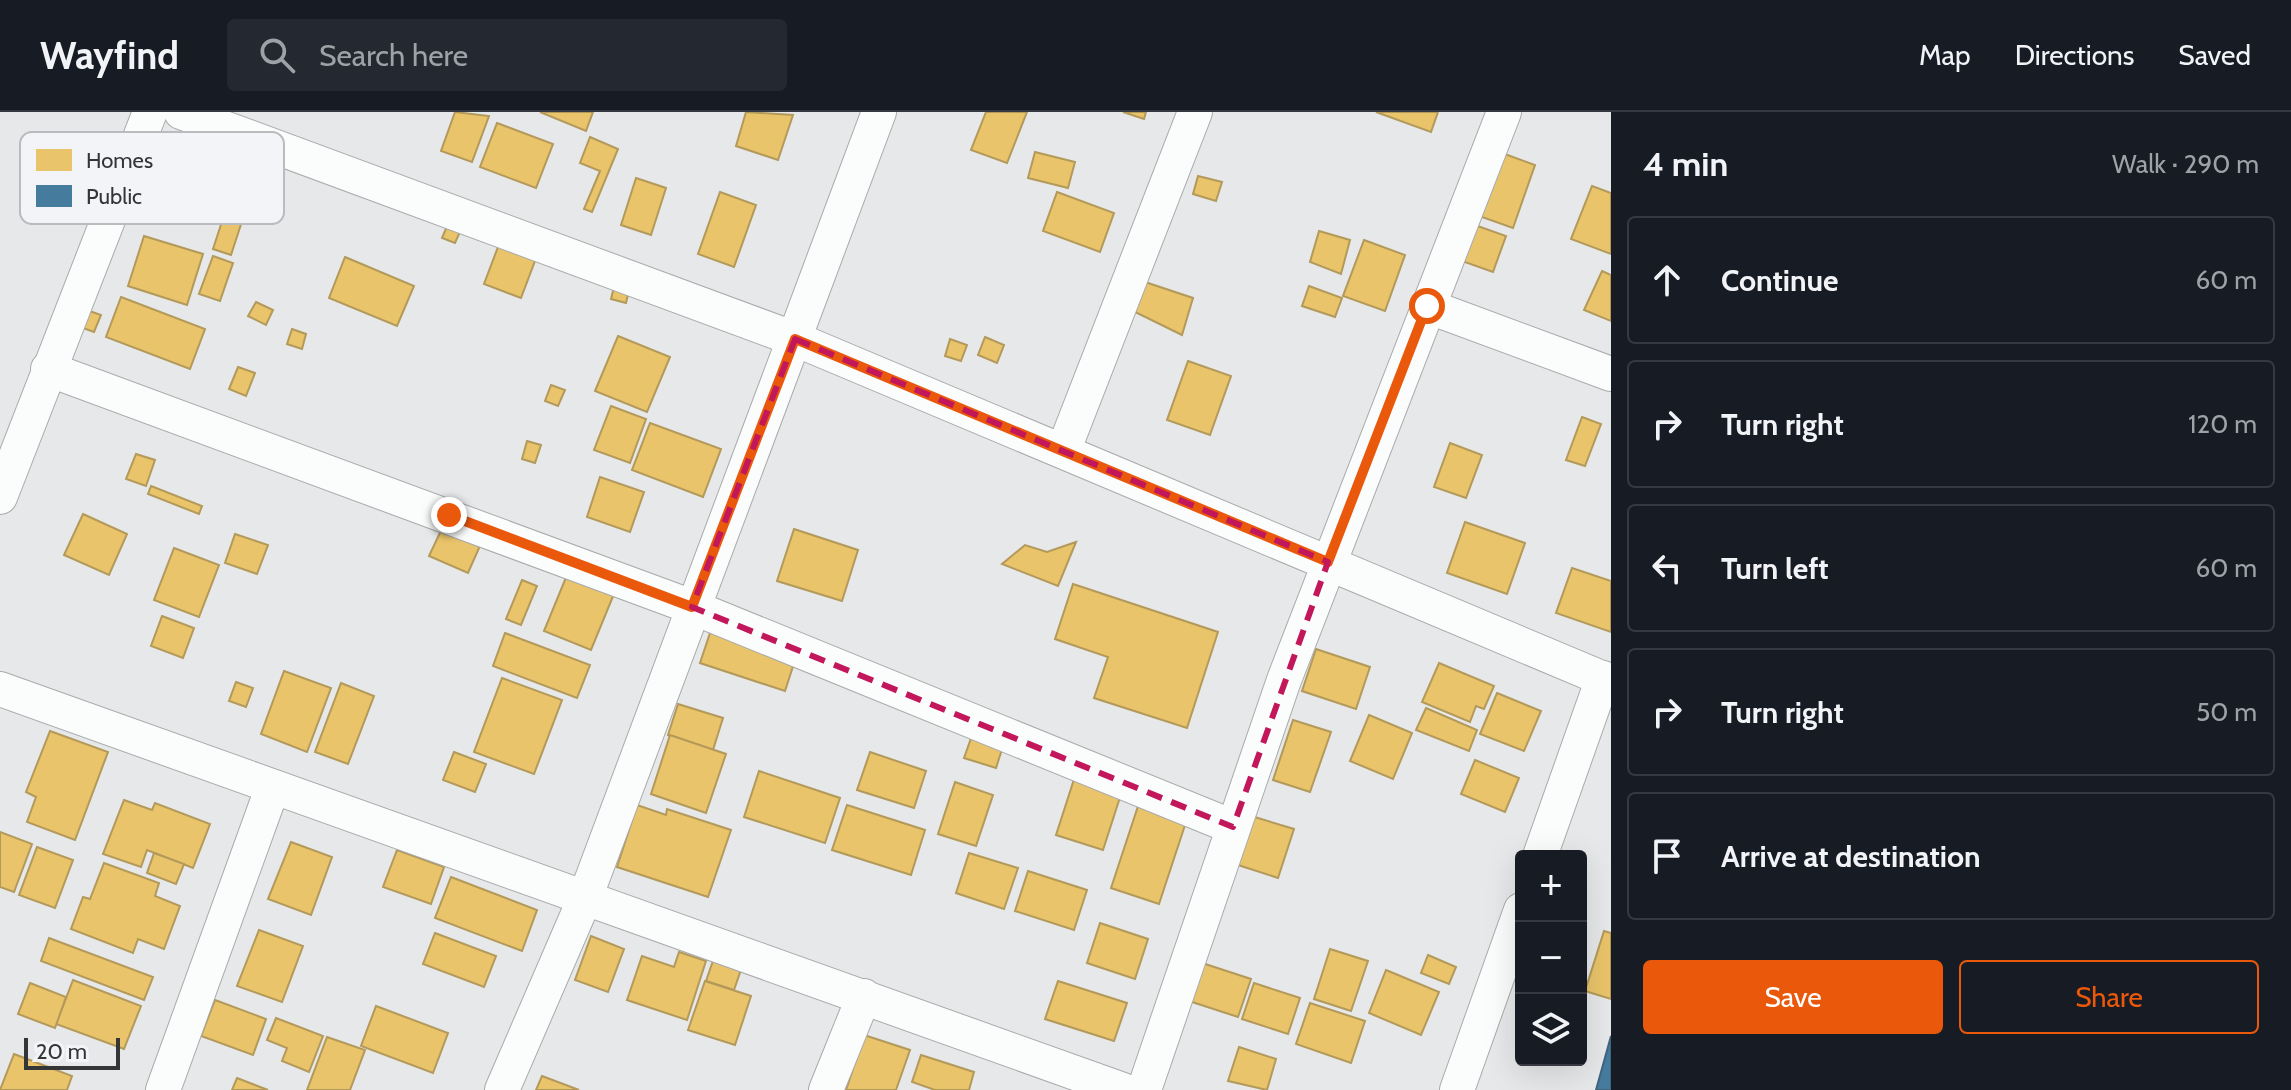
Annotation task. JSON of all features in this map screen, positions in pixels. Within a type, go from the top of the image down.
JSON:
[{"type":"street","points":[[142,132],[150,112]]},
{"type":"street","points":[[181,112],[235,132]]},
{"type":"street","points":[[502,1090],[585,898],[879,112]]},
{"type":"street","points":[[1064,449],[1195,112]]},
{"type":"street","points":[[1144,1090],[1233,827],[1328,562],[1504,112]]},
{"type":"street","points":[[284,150],[795,339],[1064,449],[1607,680],[1542,850]]},
{"type":"street","points":[[0,497],[106,224]]},
{"type":"street","points":[[1427,306],[1611,374]]},
{"type":"street","points":[[48,369],[692,607],[1233,827]]},
{"type":"street","points":[[0,689],[272,789],[1123,1090]]},
{"type":"street","points":[[163,1090],[272,789]]},
{"type":"street","points":[[1457,1090],[1517,922]]},
{"type":"street","points":[[826,1090],[864,996]]},
{"type":"highlighted area","points":[[795,339],[1328,562],[1233,827],[692,607]]},
{"type":"building: Homes","points":[[455,112],[489,116],[472,162],[441,151]]},
{"type":"building: Homes","points":[[540,112],[593,112],[586,131]]},
{"type":"building: Homes","points":[[746,112],[793,115],[778,160],[736,146]]},
{"type":"building: Homes","points":[[986,112],[1027,112],[1007,163],[971,150]]},
{"type":"building: Homes","points":[[1123,112],[1146,112],[1144,119]]},
{"type":"building: Homes","points":[[1376,112],[1438,112],[1431,132]]},
{"type":"building: Homes","points":[[497,123],[553,144],[536,188],[480,167]]},
{"type":"building: Homes","points":[[590,137],[618,149],[592,212],[584,209],[600,171],[580,163]]},
{"type":"building: Homes","points":[[1035,152],[1075,162],[1068,188],[1028,178]]},
{"type":"building: Homes","points":[[1502,153],[1535,165],[1513,228],[1479,216]]},
{"type":"building: Homes","points":[[1198,176],[1222,182],[1216,201],[1193,194]]},
{"type":"building: Homes","points":[[636,178],[666,188],[651,235],[621,225]]},
{"type":"building: Homes","points":[[1592,186],[1611,193],[1611,254],[1571,239]]},
{"type":"building: Homes","points":[[720,192],[756,205],[734,267],[698,254]]},
{"type":"building: Homes","points":[[1057,192],[1114,213],[1100,252],[1043,231]]},
{"type":"building: Homes","points":[[450,219],[463,225],[455,243],[442,238]]},
{"type":"building: Homes","points":[[221,224],[241,224],[231,255],[213,249]]},
{"type":"building: Homes","points":[[1472,224],[1506,236],[1493,272],[1459,260]]},
{"type":"building: Homes","points":[[1319,231],[1350,240],[1341,274],[1310,262]]},
{"type":"building: Homes","points":[[144,236],[203,254],[187,305],[128,286]]},
{"type":"building: Homes","points":[[501,239],[538,253],[521,298],[484,284]]},
{"type":"building: Homes","points":[[1364,240],[1405,255],[1385,311],[1343,296]]},
{"type":"building: Homes","points":[[213,256],[233,263],[220,301],[199,294]]},
{"type":"building: Homes","points":[[345,257],[414,286],[397,326],[329,298]]},
{"type":"building: Homes","points":[[1602,271],[1611,275],[1611,321],[1584,310]]},
{"type":"building: Homes","points":[[1145,282],[1193,298],[1182,335],[1135,312]]},
{"type":"building: Homes","points":[[615,283],[630,286],[626,303],[611,299]]},
{"type":"building: Homes","points":[[1309,286],[1342,298],[1335,317],[1302,306]]},
{"type":"building: Homes","points":[[121,297],[205,329],[190,369],[106,337]]},
{"type":"building: Homes","points":[[256,302],[273,310],[266,325],[248,316]]},
{"type":"building: Homes","points":[[84,309],[101,315],[94,332],[77,326]]},
{"type":"building: Homes","points":[[292,329],[306,334],[302,349],[287,344]]},
{"type":"building: Homes","points":[[618,336],[670,357],[647,412],[595,391]]},
{"type":"building: Homes","points":[[985,337],[1004,345],[997,363],[978,355]]},
{"type":"building: Homes","points":[[950,339],[967,345],[961,361],[945,356]]},
{"type":"building: Homes","points":[[1188,361],[1231,376],[1210,435],[1167,420]]},
{"type":"building: Homes","points":[[238,367],[255,373],[246,396],[229,389]]},
{"type":"building: Homes","points":[[551,385],[565,390],[558,406],[545,401]]},
{"type":"building: Homes","points":[[611,406],[646,419],[630,463],[594,450]]},
{"type":"building: Homes","points":[[1582,417],[1601,424],[1585,466],[1566,460]]},
{"type":"building: Homes","points":[[650,423],[721,449],[703,497],[632,470]]},
{"type":"building: Homes","points":[[527,441],[541,445],[535,463],[522,459]]},
{"type":"building: Homes","points":[[1450,443],[1482,455],[1466,498],[1434,487]]},
{"type":"building: Homes","points":[[136,454],[155,460],[146,486],[126,479]]},
{"type":"building: Homes","points":[[600,477],[644,492],[630,532],[587,517]]},
{"type":"building: Homes","points":[[151,486],[202,506],[199,514],[148,494]]},
{"type":"building: Homes","points":[[83,514],[127,534],[109,575],[64,555]]},
{"type":"building: Homes","points":[[445,522],[483,539],[468,573],[429,556]]},
{"type":"building: Homes","points":[[1465,522],[1525,543],[1507,594],[1447,573]]},
{"type":"building: Homes","points":[[794,529],[858,550],[842,601],[777,581]]},
{"type":"building: Homes","points":[[235,534],[268,545],[257,574],[225,563]]},
{"type":"building: Homes","points":[[1076,542],[1058,586],[1002,564],[1025,545],[1047,552]]},
{"type":"building: Homes","points":[[174,548],[219,565],[199,617],[154,600]]},
{"type":"building: Homes","points":[[1572,568],[1611,581],[1611,632],[1556,613]]},
{"type":"building: Homes","points":[[569,570],[616,589],[591,650],[544,631]]},
{"type":"building: Homes","points":[[522,580],[537,586],[521,625],[506,619]]},
{"type":"building: Homes","points":[[1073,584],[1218,632],[1187,728],[1094,698],[1108,657],[1055,639]]},
{"type":"building: Homes","points":[[162,616],[194,628],[183,658],[151,646]]},
{"type":"building: Homes","points":[[713,624],[798,651],[785,691],[700,663]]},
{"type":"building: Homes","points":[[505,633],[590,665],[577,698],[493,666]]},
{"type":"building: Homes","points":[[1316,649],[1370,667],[1356,709],[1302,691]]},
{"type":"building: Homes","points":[[1439,663],[1494,686],[1484,709],[1476,706],[1470,722],[1422,702]]},
{"type":"building: Homes","points":[[284,671],[331,688],[307,752],[261,734]]},
{"type":"building: Homes","points":[[502,678],[562,700],[534,774],[474,752]]},
{"type":"building: Homes","points":[[236,682],[253,688],[246,707],[229,701]]},
{"type":"building: Homes","points":[[341,683],[374,696],[348,764],[315,752]]},
{"type":"building: Homes","points":[[1497,693],[1541,711],[1524,751],[1480,734]]},
{"type":"building: Homes","points":[[678,704],[723,718],[713,750],[668,735]]},
{"type":"building: Homes","points":[[1426,708],[1477,730],[1469,751],[1416,730]]},
{"type":"building: Homes","points":[[1369,715],[1412,733],[1393,779],[1350,761]]},
{"type":"building: Homes","points":[[1293,720],[1331,732],[1310,792],[1273,780]]},
{"type":"building: Homes","points":[[975,727],[1006,737],[996,768],[964,758]]},
{"type":"building: Homes","points":[[50,731],[108,752],[75,840],[27,822],[36,797],[26,792]]},
{"type":"building: Homes","points":[[670,735],[726,754],[706,813],[651,794]]},
{"type":"building: Homes","points":[[454,752],[486,764],[475,792],[443,780]]},
{"type":"building: Homes","points":[[870,752],[926,771],[914,808],[857,790]]},
{"type":"building: Homes","points":[[1475,760],[1519,778],[1505,812],[1461,794]]},
{"type":"building: Homes","points":[[1077,770],[1124,785],[1103,850],[1056,835]]},
{"type":"building: Homes","points":[[759,771],[840,798],[825,843],[744,817]]},
{"type":"building: Homes","points":[[955,782],[993,795],[976,846],[938,834]]},
{"type":"building: Homes","points":[[1142,794],[1190,810],[1159,904],[1111,888]]},
{"type":"building: Homes","points":[[124,800],[152,810],[155,803],[210,824],[193,868],[147,850],[141,867],[103,854]]},
{"type":"building: Homes","points":[[637,805],[666,815],[667,809],[731,830],[708,897],[617,867]]},
{"type":"building: Homes","points":[[847,805],[925,830],[911,875],[832,850]]},
{"type":"building: Homes","points":[[1248,815],[1294,829],[1278,878],[1232,863]]},
{"type":"building: Homes","points":[[0,832],[32,844],[14,892],[0,887]]},
{"type":"building: Homes","points":[[291,842],[332,857],[311,915],[268,899]]},
{"type":"building: Homes","points":[[37,847],[73,860],[55,908],[19,895]]},
{"type":"building: Homes","points":[[397,850],[444,867],[431,904],[383,887]]},
{"type":"building: Homes","points":[[154,853],[184,864],[176,884],[147,873]]},
{"type":"building: Homes","points":[[969,853],[1018,868],[1004,909],[956,893]]},
{"type":"building: Homes","points":[[104,863],[159,883],[155,896],[180,906],[164,949],[138,939],[133,953],[71,929],[83,897],[90,899]]},
{"type":"building: Homes","points":[[1028,871],[1087,890],[1074,930],[1015,911]]},
{"type":"building: Homes","points":[[451,877],[537,910],[522,951],[435,918]]},
{"type":"building: Homes","points":[[1100,923],[1148,939],[1135,979],[1087,963]]},
{"type":"building: Homes","points":[[259,930],[303,946],[282,1002],[237,986]]},
{"type":"building: Homes","points":[[1604,931],[1611,933],[1611,999],[1587,992]]},
{"type":"building: Homes","points":[[435,933],[496,956],[484,987],[423,964]]},
{"type":"building: Homes","points":[[591,936],[624,949],[608,992],[575,980]]},
{"type":"building: Homes","points":[[49,938],[153,977],[144,1000],[41,961]]},
{"type":"building: Homes","points":[[1330,949],[1368,961],[1351,1011],[1314,999]]},
{"type":"building: Homes","points":[[679,952],[706,961],[687,1020],[627,1000],[642,956],[674,967]]},
{"type":"building: Homes","points":[[715,955],[743,964],[734,990],[706,981]]},
{"type":"building: Homes","points":[[1428,955],[1456,967],[1449,984],[1421,973]]},
{"type":"building: Homes","points":[[1196,961],[1251,979],[1238,1017],[1183,999]]},
{"type":"building: Homes","points":[[1386,970],[1439,992],[1421,1035],[1369,1013]]},
{"type":"building: Homes","points":[[73,980],[141,1006],[124,1049],[56,1024]]},
{"type":"building: Homes","points":[[705,981],[751,996],[735,1045],[688,1030]]},
{"type":"building: Homes","points":[[1058,981],[1127,1003],[1114,1041],[1045,1019]]},
{"type":"building: Homes","points":[[30,983],[66,997],[55,1028],[18,1014]]},
{"type":"building: Homes","points":[[1254,983],[1300,998],[1288,1034],[1242,1019]]},
{"type":"building: Homes","points":[[215,1000],[266,1019],[253,1055],[201,1036]]},
{"type":"building: Homes","points":[[1310,1003],[1365,1021],[1351,1063],[1296,1044]]},
{"type":"building: Homes","points":[[376,1006],[448,1033],[433,1073],[361,1046]]},
{"type":"building: Homes","points":[[276,1018],[323,1036],[309,1072],[282,1061],[287,1048],[267,1040]]},
{"type":"building: Homes","points":[[864,1035],[910,1050],[896,1090],[846,1090]]},
{"type":"building: Homes","points":[[327,1037],[365,1050],[350,1090],[307,1090]]},
{"type":"building: Homes","points":[[1239,1047],[1276,1059],[1267,1090],[1228,1081]]},
{"type":"building: Homes","points":[[14,1054],[72,1076],[67,1090],[0,1090]]},
{"type":"building: Homes","points":[[921,1055],[974,1072],[969,1090],[935,1090],[912,1082]]},
{"type":"building: Homes","points":[[542,1076],[579,1090],[536,1090]]},
{"type":"building: Homes","points":[[237,1078],[268,1090],[232,1090]]},
{"type":"building: Public","points":[[1611,1036],[1611,1090],[1596,1090]]},
{"type":"route","points":[[449,515],[692,607],[795,339],[1328,562],[1427,306]]}]
